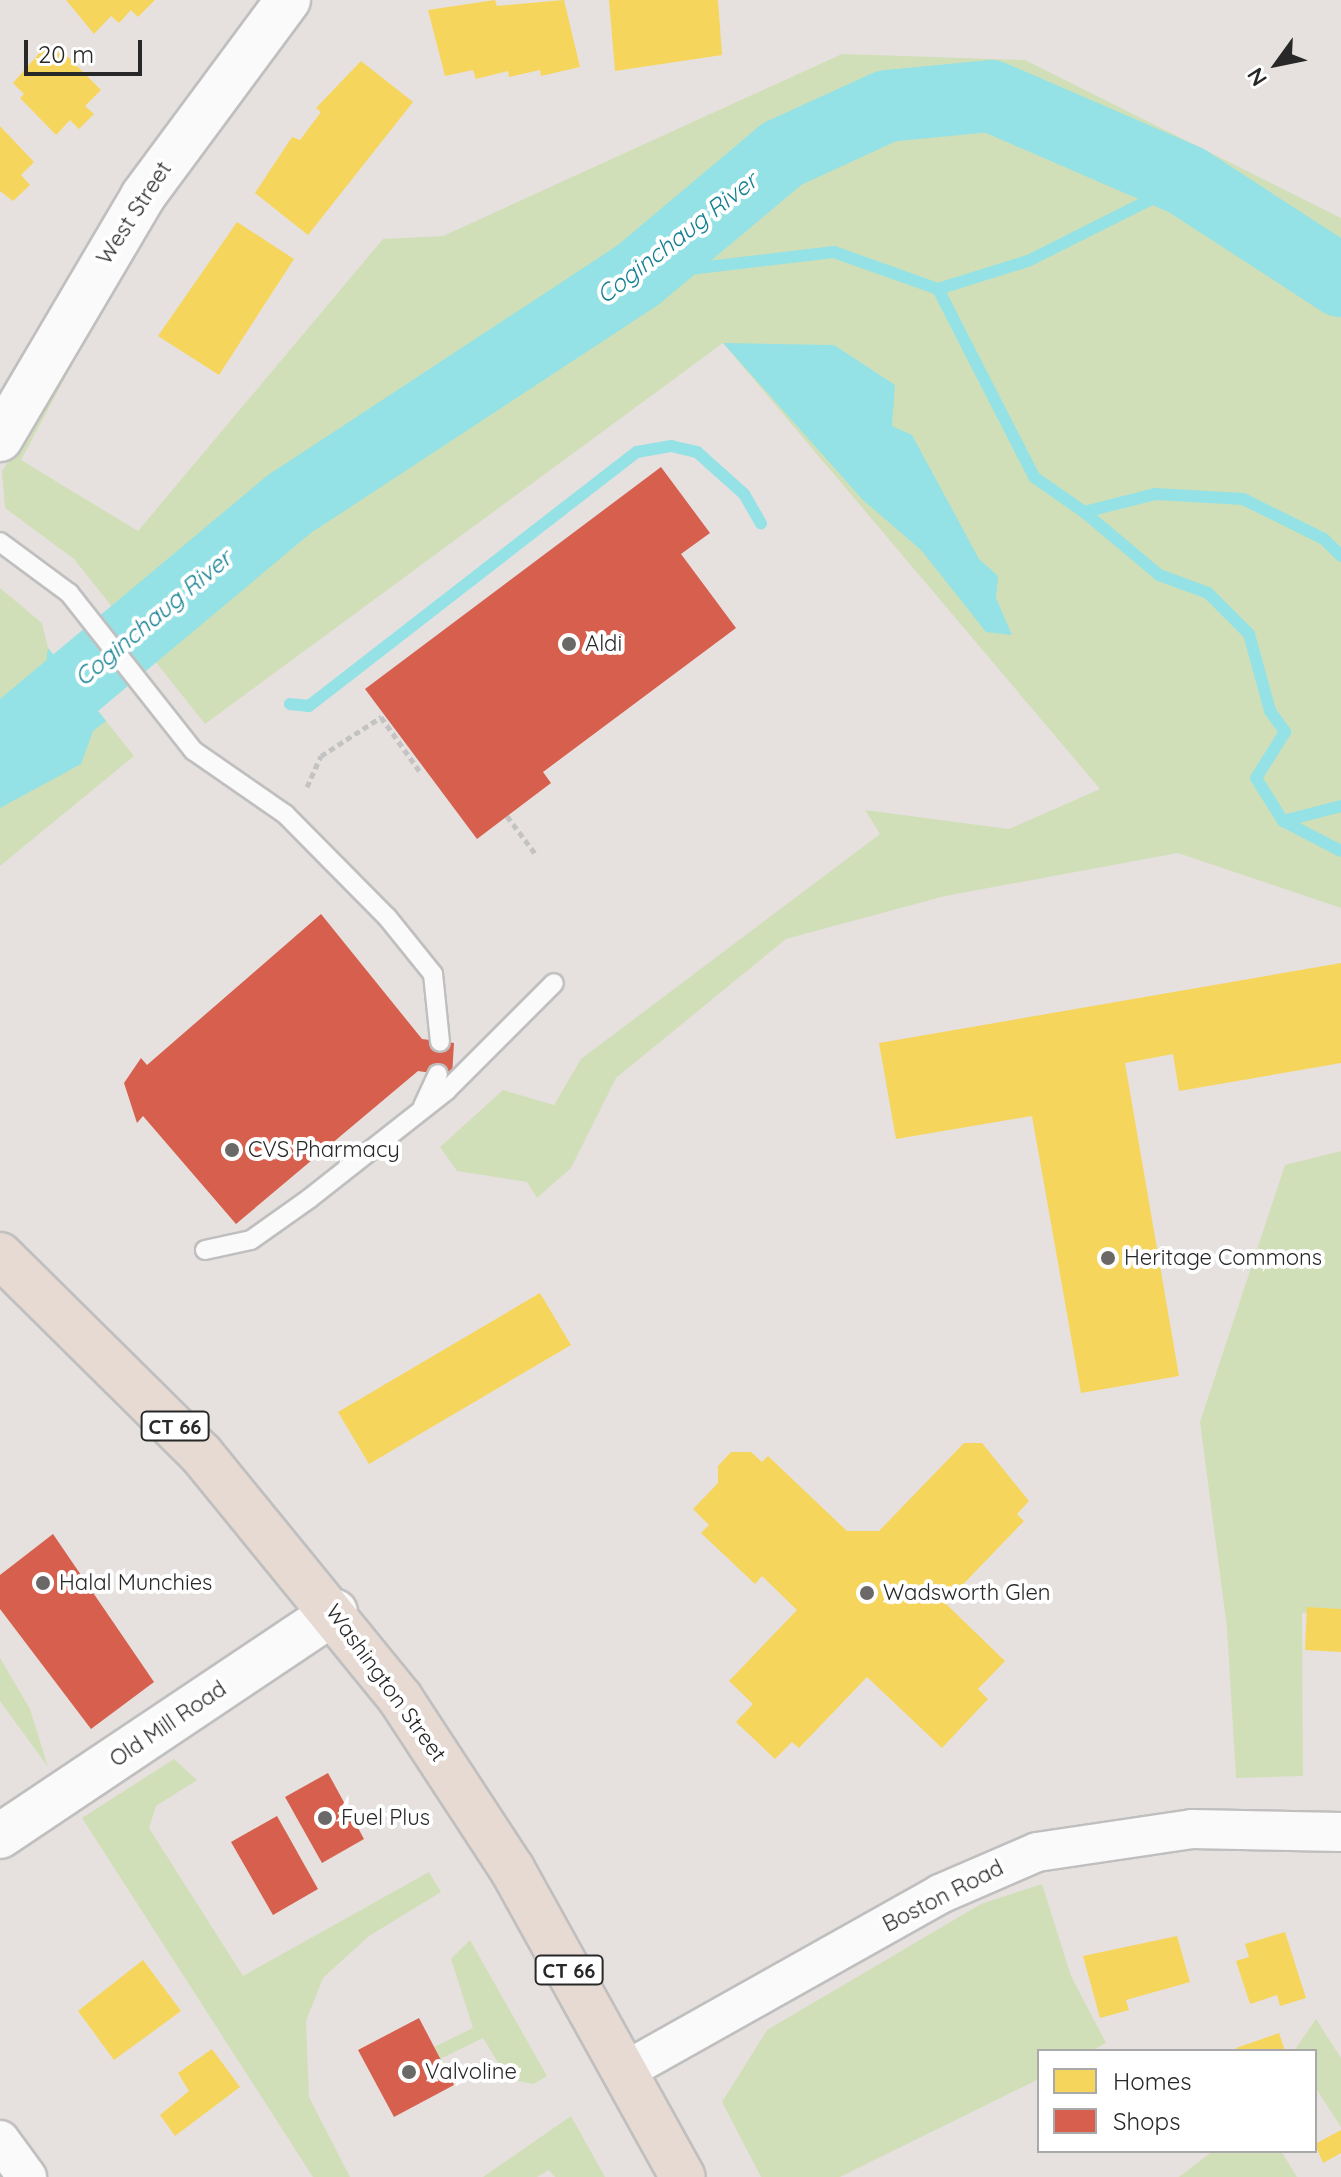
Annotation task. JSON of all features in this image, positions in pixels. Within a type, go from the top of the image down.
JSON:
[{"type":"highway","name":"Washington Street","points":[[0,1255],[171,1422],[335,1612],[481,1819],[683,2177]]},
{"type":"main road","name":"West Street","points":[[0,439],[143,196],[288,0]]},
{"type":"main road","name":"Old Mill Road","points":[[0,1836],[335,1612]]},
{"type":"street","name":"Boston Road","points":[[625,2071],[940,1894],[1037,1852],[1192,1829],[1341,1832]]},
{"type":"street","points":[[0,2140],[27,2177]]},
{"type":"lane","points":[[0,542],[69,593],[169,722],[205,761],[317,844],[433,974],[440,1042]]},
{"type":"lane","points":[[205,1250],[251,1240],[419,1112],[554,983]]},
{"type":"lane","points":[[419,1112],[438,1074]]},
{"type":"path","points":[[307,787],[321,756],[381,717],[421,773]]},
{"type":"path","points":[[507,816],[537,856]]},
{"type":"green space","points":[[842,54],[1025,60],[1341,218],[1341,908],[1178,853],[945,896],[786,939],[616,1078],[571,1168],[537,1198],[527,1182],[457,1171],[440,1147],[503,1090],[554,1105],[581,1059],[880,834],[865,810],[1009,829],[1100,789],[723,343],[205,724],[74,559],[5,508],[2,471],[73,363],[21,460],[138,531],[383,239],[443,236]]},
{"type":"green space","points":[[0,588],[42,623],[48,648],[134,756],[0,866]]},
{"type":"green space","points":[[1341,1151],[1341,1611],[1302,1613],[1303,1776],[1236,1778],[1227,1628],[1200,1422],[1285,1165]]},
{"type":"green space","points":[[0,1658],[30,1709],[48,1767],[0,1701]]},
{"type":"green space","points":[[174,1759],[197,1780],[156,1806],[149,1828],[243,1976],[429,1872],[441,1892],[369,1936],[323,1978],[306,2021],[309,2097],[350,2177],[313,2177],[82,1818]]},
{"type":"green space","points":[[1042,1884],[1071,1976],[1106,2043],[1095,2049],[1037,2049],[1037,2080],[840,2177],[761,2177],[722,2102],[767,2030],[981,1904]]},
{"type":"green space","points":[[470,1940],[547,2076],[534,2084],[508,2079],[483,2038],[440,2059],[434,2047],[473,2028],[451,1959]]},
{"type":"green space","points":[[1316,2019],[1341,2058],[1341,2127],[1317,2090],[1317,2049],[1295,2049]]},
{"type":"green space","points":[[571,2116],[605,2177],[555,2177],[549,2170],[537,2177],[483,2177]]},
{"type":"green space","points":[[1210,2153],[1282,2153],[1297,2177],[1179,2177]]},
{"type":"water","points":[[723,343],[834,345],[895,385],[892,426],[912,435],[979,559],[998,576],[996,598],[1012,635],[986,632],[921,550],[863,500]]},
{"type":"water","points":[[48,648],[106,721],[93,731],[81,764],[0,808],[0,702],[45,671]]},
{"type":"building: Homes","points":[[66,0],[155,0],[138,17],[131,10],[119,23],[111,16],[94,34]]},
{"type":"building: Homes","points":[[495,0],[497,6],[564,0],[580,67],[541,76],[540,70],[509,77],[508,71],[476,79],[473,70],[445,76],[428,10]]},
{"type":"building: Homes","points":[[609,0],[718,0],[722,55],[615,71]]},
{"type":"building: Homes","points":[[43,49],[52,59],[61,50],[101,90],[85,106],[94,114],[79,129],[70,120],[56,135],[20,98],[24,94],[13,83]]},
{"type":"building: Homes","points":[[361,61],[413,102],[308,235],[255,193],[292,137],[300,140],[321,112],[316,108]]},
{"type":"building: Homes","points":[[0,126],[34,162],[21,175],[30,185],[13,201],[0,191]]},
{"type":"building: Homes","points":[[237,222],[294,259],[219,375],[158,336]]},
{"type":"building: Homes","name":"Heritage Commons","points":[[1341,963],[1341,1063],[1179,1091],[1173,1054],[1125,1063],[1179,1376],[1081,1393],[1032,1116],[896,1139],[879,1043]]},
{"type":"building: Homes","points":[[540,1293],[571,1345],[369,1464],[338,1412]]},
{"type":"building: Homes","name":"Wadsworth Glen","points":[[964,1443],[982,1443],[1029,1501],[1017,1514],[1024,1521],[945,1603],[1005,1661],[978,1689],[988,1699],[942,1748],[867,1677],[799,1748],[792,1742],[775,1759],[736,1722],[753,1704],[729,1681],[797,1610],[762,1576],[755,1584],[701,1533],[709,1525],[693,1509],[718,1483],[718,1466],[731,1452],[751,1452],[762,1462],[768,1456],[847,1531],[879,1531]]},
{"type":"building: Homes","points":[[1307,1607],[1341,1609],[1341,1652],[1305,1650]]},
{"type":"building: Homes","points":[[1285,1932],[1306,1998],[1280,2006],[1277,1995],[1250,2004],[1236,1961],[1249,1957],[1245,1944]]},
{"type":"building: Homes","points":[[1177,1936],[1190,1982],[1126,2000],[1129,2010],[1100,2018],[1083,1956]]},
{"type":"building: Homes","points":[[143,1960],[181,2011],[114,2060],[78,2011]]},
{"type":"building: Homes","points":[[1279,2033],[1284,2049],[1236,2049]]},
{"type":"building: Homes","points":[[212,2049],[240,2087],[175,2136],[160,2115],[189,2091],[178,2073]]},
{"type":"building: Homes","points":[[1341,2130],[1341,2153],[1323,2163],[1317,2143]]},
{"type":"building: Shops","name":"Aldi","points":[[661,467],[710,533],[681,554],[736,628],[543,772],[551,783],[477,839],[365,689]]},
{"type":"building: Shops","name":"CVS Pharmacy","points":[[321,914],[422,1039],[454,1043],[452,1076],[418,1071],[236,1224],[143,1116],[137,1123],[124,1083],[141,1058],[147,1065]]},
{"type":"building: Shops","points":[[53,1534],[154,1682],[91,1729],[0,1609],[0,1575]]},
{"type":"building: Shops","name":"Fuel Plus","points":[[328,1773],[364,1839],[322,1863],[285,1797]]},
{"type":"building: Shops","points":[[277,1816],[318,1889],[273,1915],[231,1842]]},
{"type":"building: Shops","name":"Valvoline","points":[[419,2018],[454,2085],[394,2117],[358,2050]]},
{"type":"waterway","name":"Coginchaug River","points":[[0,746],[291,503],[638,275],[782,154],[887,106],[991,96],[1187,181],[1341,281]]},
{"type":"waterway","points":[[938,289],[1028,261],[1187,181]]},
{"type":"waterway","points":[[638,275],[834,252],[938,289],[1034,477],[1084,512],[1155,494],[1243,499],[1324,539],[1341,556]]},
{"type":"waterway","points":[[290,704],[309,706],[637,452],[671,446],[697,452],[744,494],[761,523]]},
{"type":"waterway","points":[[1084,512],[1159,575],[1208,593],[1249,634],[1270,711],[1285,732],[1256,778],[1283,821],[1341,851]]},
{"type":"waterway","points":[[1283,821],[1341,806]]},
{"type":"place","name":"Aldi","points":[[569,644]]},
{"type":"place","name":"CVS Pharmacy","points":[[232,1150]]},
{"type":"place","name":"Heritage Commons","points":[[1108,1258]]},
{"type":"place","name":"Halal Munchies","points":[[43,1583]]},
{"type":"place","name":"Wadsworth Glen","points":[[867,1593]]},
{"type":"place","name":"Fuel Plus","points":[[325,1818]]},
{"type":"place","name":"Valvoline","points":[[409,2072]]}]
